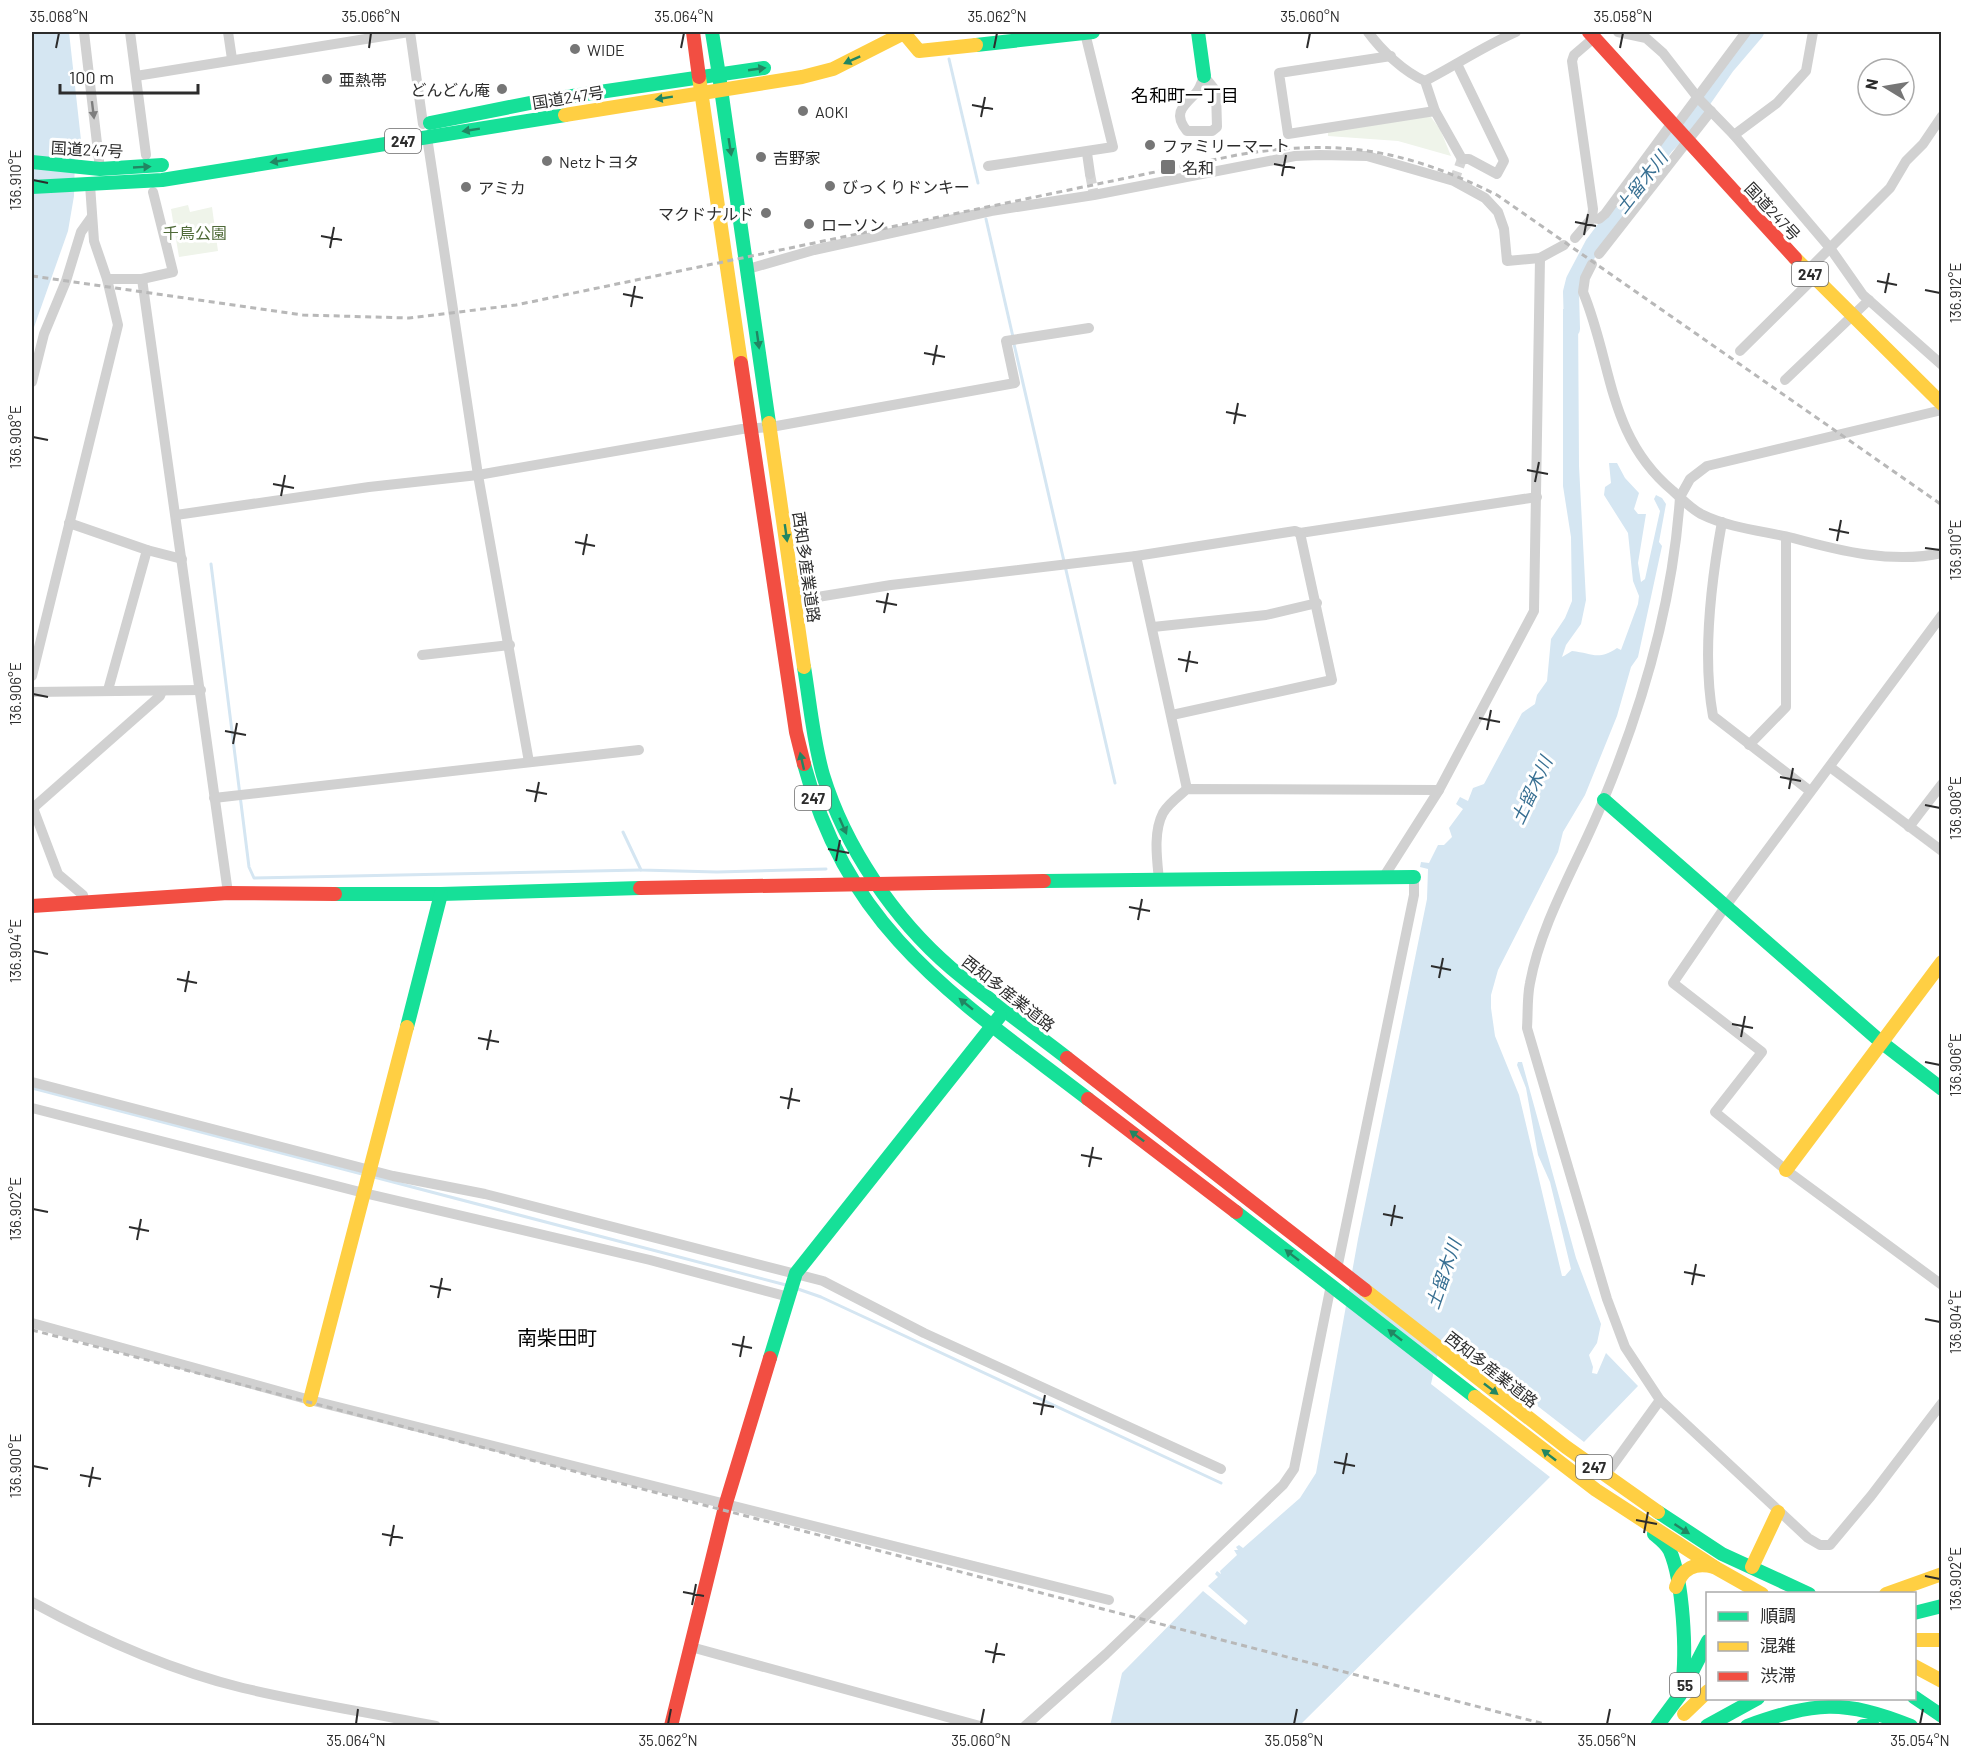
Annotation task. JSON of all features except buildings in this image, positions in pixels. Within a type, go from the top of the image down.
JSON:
[{"type":"main road","name":"西知多産業道路","points":[[693,32],[796,732],[808,788],[830,842],[853,884],[902,947],[930,974],[993,1025],[1596,1490],[1716,1568],[1740,1589],[1756,1592]]},
{"type":"main road","name":"西知多産業道路","points":[[712,32],[813,727],[824,780],[844,830],[875,884],[923,941],[1004,1010],[1444,1354],[1605,1476],[1682,1529],[1722,1554],[1807,1592]]},
{"type":"main road","name":"国道247号","points":[[32,187],[86,186],[162,180],[425,131],[545,100],[800,63],[828,56],[883,32]]},
{"type":"main road","name":"国道247号","points":[[32,162],[100,169],[185,162],[702,92],[802,77],[833,69],[905,32],[919,51],[1089,32]]},
{"type":"main road","points":[[1198,32],[1204,76]]},
{"type":"main road","name":"国道247号","points":[[1592,34],[1810,275],[1941,404]]},
{"type":"main road","points":[[1604,800],[1881,1042],[1941,1089]]},
{"type":"main road","points":[[32,906],[228,893],[441,894],[853,884],[1414,877]]},
{"type":"main road","points":[[310,1400],[441,894]]},
{"type":"main road","points":[[1786,1170],[1941,962]]},
{"type":"main road","points":[[671,1725],[726,1503],[796,1273],[1004,1010]]},
{"type":"main road","points":[[1596,1490],[1665,1543],[1673,1561],[1685,1670],[1680,1695]]},
{"type":"main road","points":[[1740,1589],[1778,1512]]},
{"type":"main road","points":[[1676,1587],[1681,1574],[1690,1566],[1700,1564],[1716,1568]]},
{"type":"main road","points":[[1889,1592],[1941,1574]]},
{"type":"main road","points":[[1916,1612],[1941,1606]]},
{"type":"main road","points":[[1916,1625],[1941,1621]]},
{"type":"main road","points":[[1916,1640],[1941,1640]]},
{"type":"main road","points":[[1916,1641],[1941,1651]]},
{"type":"main road","points":[[1683,1642],[1691,1649],[1706,1644]]},
{"type":"main road","name":"55","points":[[1657,1725],[1680,1695],[1706,1644]]},
{"type":"main road","points":[[1916,1667],[1941,1676]]},
{"type":"main road","points":[[1916,1667],[1941,1681]]},
{"type":"main road","name":"55","points":[[1683,1722],[1706,1670]]},
{"type":"main road","points":[[1683,1722],[1706,1692]]},
{"type":"main road","points":[[1916,1698],[1941,1716]]},
{"type":"main road","points":[[1683,1722],[1732,1700]]},
{"type":"main road","points":[[1707,1725],[1754,1700]]},
{"type":"main road","points":[[1747,1725],[1804,1708],[1842,1703],[1878,1712],[1911,1725]]},
{"type":"main road","points":[[1863,1725],[1873,1725]]},
{"type":"street","points":[[84,32],[100,169]]},
{"type":"street","points":[[130,32],[146,155]]},
{"type":"street","points":[[228,32],[232,59]]},
{"type":"street","points":[[136,76],[409,32],[478,475],[530,762]]},
{"type":"street","points":[[988,166],[1087,153],[1113,147],[1089,32]]},
{"type":"street","points":[[1368,32],[1414,76],[1425,81],[1435,111],[1462,159],[1469,159],[1497,174],[1504,162],[1457,64]]},
{"type":"street","points":[[1425,81],[1457,64],[1472,52],[1516,32]]},
{"type":"street","points":[[1618,32],[1646,38],[1663,53],[1698,98],[1734,135],[1830,248],[1869,300],[1941,365]]},
{"type":"street","points":[[1592,218],[1599,219],[1605,214],[1674,124],[1698,98],[1746,32]]},
{"type":"street","points":[[1734,135],[1777,103],[1806,71],[1814,32]]},
{"type":"street","points":[[1575,238],[1592,218],[1593,209],[1572,61],[1574,55],[1592,34]]},
{"type":"street","points":[[1391,56],[1279,72],[1288,135],[1363,120],[1435,111]]},
{"type":"street","points":[[1204,76],[1216,91],[1217,127],[1212,131],[1187,131],[1179,117],[1180,109],[1197,93],[1204,76]]},
{"type":"street","points":[[1599,254],[1710,110]]},
{"type":"street","points":[[1740,351],[1810,275],[1830,248],[1890,188],[1906,161],[1923,144],[1941,116]]},
{"type":"street","points":[[1087,153],[1090,174]]},
{"type":"street","points":[[748,269],[814,250],[991,211],[1094,195],[1294,156],[1320,155],[1367,156],[1454,181],[1485,198],[1498,212],[1504,230],[1507,261],[1540,258],[1564,245]]},
{"type":"street","points":[[32,676],[118,325],[107,279],[94,242],[86,186]]},
{"type":"street","points":[[107,279],[142,279],[173,272],[153,192]]},
{"type":"street","points":[[32,382],[44,334],[66,281],[81,232],[91,218]]},
{"type":"street","points":[[1383,878],[1439,790],[1534,611],[1540,258]]},
{"type":"street","points":[[1592,264],[1585,278],[1583,292],[1616,408],[1636,452],[1652,474],[1701,514],[1722,522],[1869,555],[1898,556],[1941,553]]},
{"type":"street","points":[[142,279],[228,893]]},
{"type":"street","points":[[1785,380],[1869,300]]},
{"type":"street","points":[[176,515],[369,487],[478,475],[752,428],[771,427],[1015,383],[1006,341],[1089,328]]},
{"type":"street","points":[[1941,410],[1707,466],[1690,479],[1680,497],[1660,632],[1652,662],[1604,800],[1541,943],[1529,984],[1527,1028],[1607,1299],[1625,1347],[1660,1400],[1778,1512],[1820,1545],[1830,1545],[1871,1496],[1941,1403]]},
{"type":"street","points":[[776,605],[891,585],[1137,556],[1537,497]]},
{"type":"street","points":[[69,522],[147,550],[182,559]]},
{"type":"street","points":[[1722,522],[1714,563],[1710,621],[1710,703],[1713,716],[1810,791]]},
{"type":"street","points":[[1172,715],[1332,680],[1300,533]]},
{"type":"street","points":[[1749,745],[1786,707],[1786,537]]},
{"type":"street","points":[[108,690],[147,550]]},
{"type":"street","points":[[1137,556],[1187,789]]},
{"type":"street","points":[[1152,627],[1266,615],[1317,603]]},
{"type":"street","points":[[1941,615],[1725,907],[1673,983],[1762,1052],[1715,1112],[1786,1170],[1941,1285]]},
{"type":"street","points":[[422,655],[510,645]]},
{"type":"street","points":[[32,692],[201,690]]},
{"type":"street","points":[[85,902],[83,896],[58,874],[33,808],[160,696],[162,691]]},
{"type":"street","points":[[214,798],[639,750]]},
{"type":"street","points":[[1830,766],[1941,851]]},
{"type":"street","points":[[1909,827],[1941,784]]},
{"type":"street","points":[[1158,880],[1157,846],[1164,811],[1187,789],[1439,790]]},
{"type":"street","points":[[1340,1272],[1414,895],[1414,877]]},
{"type":"street","points":[[32,1082],[370,1170],[485,1194],[823,1281],[935,1338],[1221,1469]]},
{"type":"street","points":[[32,1108],[364,1193],[650,1260],[789,1297]]},
{"type":"street","points":[[1025,1725],[1106,1654],[1283,1485],[1294,1469],[1334,1288]]},
{"type":"street","points":[[32,1323],[310,1400],[1109,1600]]},
{"type":"street","points":[[1605,1476],[1660,1400]]},
{"type":"street","points":[[32,1602],[78,1628],[147,1656],[232,1684],[436,1725]]},
{"type":"street","points":[[691,1647],[980,1725]]},
{"type":"green space","points":[[1430,116],[1440,129],[1451,156],[1398,141],[1328,136],[1328,132]]},
{"type":"green space","name":"千鳥公園","points":[[188,205],[190,212],[212,207],[218,251],[179,257],[171,209]]},
{"type":"water","points":[[32,32],[69,32],[81,140],[75,155],[74,196],[68,231],[32,333]]},
{"type":"water","points":[[1578,308],[1579,466],[1586,600],[1581,624],[1566,645],[1562,657],[1572,651],[1600,655],[1617,648],[1621,650],[1638,604],[1639,596],[1633,581],[1628,533],[1604,495],[1605,487],[1611,483],[1609,463],[1617,463],[1625,478],[1639,493],[1634,509],[1638,514],[1646,514],[1638,563],[1641,582],[1645,579],[1660,511],[1654,499],[1656,495],[1666,504],[1659,542],[1662,546],[1638,657],[1631,667],[1617,716],[1585,795],[1563,832],[1558,852],[1498,970],[1491,995],[1491,1008],[1495,1036],[1519,1095],[1562,1276],[1565,1276],[1571,1269],[1550,1182],[1538,1155],[1526,1088],[1517,1065],[1518,1062],[1522,1062],[1576,1258],[1601,1324],[1597,1343],[1589,1355],[1593,1367],[1592,1373],[1597,1374],[1606,1353],[1638,1386],[1584,1442],[1446,1335],[1441,1340],[1431,1384],[1550,1477],[1300,1725],[1110,1726],[1122,1673],[1203,1591],[1245,1625],[1248,1621],[1208,1586],[1218,1577],[1215,1574],[1217,1571],[1221,1574],[1220,1571],[1237,1555],[1234,1550],[1238,1550],[1236,1547],[1239,1545],[1243,1548],[1300,1498],[1316,1473],[1358,1239],[1427,899],[1428,869],[1420,867],[1421,862],[1429,863],[1438,845],[1444,845],[1452,837],[1449,828],[1463,809],[1456,804],[1460,797],[1468,801],[1473,788],[1484,784],[1522,713],[1535,704],[1537,695],[1547,681],[1551,639],[1565,618],[1572,601],[1571,537],[1563,486],[1563,309]]},
{"type":"waterway","name":"土留木川","points":[[1572,329],[1571,292],[1574,280],[1593,244],[1666,146],[1684,128],[1727,66],[1756,32]]},
{"type":"waterway","points":[[949,59],[978,183]]},
{"type":"waterway","points":[[986,219],[1013,337]]},
{"type":"waterway","points":[[1014,344],[1115,783]]},
{"type":"waterway","points":[[211,564],[249,867],[254,878],[641,870]]},
{"type":"waterway","points":[[623,832],[641,870],[717,872],[826,869]]},
{"type":"waterway","points":[[32,1088],[362,1174]]},
{"type":"waterway","points":[[374,1177],[786,1285]]},
{"type":"waterway","points":[[798,1289],[821,1297],[1221,1483]]},
{"type":"tunnel","points":[[1454,181],[1462,159]]},
{"type":"tunnel","points":[[1090,174],[1094,195]]},
{"type":"railway","points":[[32,276],[303,315],[409,318],[516,305],[1237,155],[1307,148],[1370,151],[1432,167],[1497,195],[1942,505]]},
{"type":"railway","points":[[32,1330],[1552,1726]]},
{"type":"traffic: fast","points":[[712,32],[719,75]]},
{"type":"traffic: fast","points":[[976,45],[1093,32]]},
{"type":"traffic: fast","points":[[1198,32],[1204,76]]},
{"type":"traffic: fast","points":[[430,123],[545,100],[764,68]]},
{"type":"traffic: fast","points":[[719,75],[769,423]]},
{"type":"traffic: fast","points":[[32,187],[162,180],[565,115]]},
{"type":"traffic: fast","points":[[32,162],[100,169],[162,165]]},
{"type":"traffic: fast","points":[[804,667],[814,735],[823,775],[844,829],[874,880],[891,904],[930,949],[1067,1058]]},
{"type":"traffic: fast","points":[[804,764],[824,823],[849,874],[879,918],[914,957],[953,994],[1088,1099]]},
{"type":"traffic: fast","points":[[1604,800],[1881,1042],[1942,1089]]},
{"type":"traffic: fast","points":[[1044,881],[1414,877]]},
{"type":"traffic: fast","points":[[335,894],[441,894],[640,888]]},
{"type":"traffic: fast","points":[[407,1027],[441,894]]},
{"type":"traffic: fast","points":[[770,1358],[796,1273],[1000,1016]]},
{"type":"traffic: fast","points":[[1236,1212],[1475,1397]]},
{"type":"traffic: fast","points":[[1658,1512],[1722,1554],[1805,1592]]},
{"type":"traffic: fast","points":[[1654,1534],[1669,1548],[1678,1580],[1684,1637],[1682,1686]]},
{"type":"traffic: fast","points":[[1916,1612],[1942,1606]]},
{"type":"traffic: fast","points":[[1657,1726],[1680,1695],[1706,1645]]},
{"type":"traffic: fast","points":[[1916,1698],[1942,1716]]},
{"type":"traffic: fast","points":[[1707,1726],[1754,1700]]},
{"type":"traffic: fast","points":[[1747,1726],[1791,1712],[1829,1707],[1867,1711],[1911,1726]]},
{"type":"traffic: fast","points":[[1863,1726],[1873,1726]]},
{"type":"traffic: slow","points":[[565,115],[802,77],[833,69],[904,33],[919,51],[976,45]]},
{"type":"traffic: slow","points":[[699,77],[741,363]]},
{"type":"traffic: slow","points":[[1795,258],[1942,404]]},
{"type":"traffic: slow","points":[[769,423],[804,667]]},
{"type":"traffic: slow","points":[[1786,1170],[1942,962]]},
{"type":"traffic: slow","points":[[310,1400],[407,1027]]},
{"type":"traffic: slow","points":[[1365,1290],[1566,1447],[1658,1512]]},
{"type":"traffic: slow","points":[[1475,1397],[1596,1490],[1716,1568],[1758,1592]]},
{"type":"traffic: slow","points":[[1752,1567],[1778,1512]]},
{"type":"traffic: slow","points":[[1676,1587],[1682,1575],[1690,1568],[1701,1565],[1714,1567]]},
{"type":"traffic: slow","points":[[1892,1592],[1942,1574]]},
{"type":"traffic: slow","points":[[1916,1640],[1942,1640]]},
{"type":"traffic: slow","points":[[1916,1667],[1942,1681]]},
{"type":"traffic: slow","points":[[1684,1714],[1706,1693]]},
{"type":"traffic: jam","points":[[693,32],[699,77]]},
{"type":"traffic: jam","points":[[1589,32],[1795,258]]},
{"type":"traffic: jam","points":[[741,363],[796,732],[804,764]]},
{"type":"traffic: jam","points":[[640,888],[1044,881]]},
{"type":"traffic: jam","points":[[32,906],[228,893],[335,894]]},
{"type":"traffic: jam","points":[[1067,1058],[1365,1290]]},
{"type":"traffic: jam","points":[[1088,1099],[1236,1212]]},
{"type":"traffic: jam","points":[[671,1726],[726,1503],[770,1358]]},
{"type":"place","name":"WIDE","points":[[575,49]]},
{"type":"place","name":"亜熱帯","points":[[327,79]]},
{"type":"place","name":"どんどん庵","points":[[502,89]]},
{"type":"place","name":"AOKI","points":[[803,111]]},
{"type":"place","name":"ファミリーマート","points":[[1150,145]]},
{"type":"place","name":"吉野家","points":[[761,157]]},
{"type":"place","name":"Netzトヨタ","points":[[547,161]]},
{"type":"place","name":"名和","points":[[1168,167]]},
{"type":"place","name":"びっくりドンキー","points":[[830,186]]},
{"type":"place","name":"アミカ","points":[[466,187]]},
{"type":"place","name":"マクドナルド","points":[[766,213]]},
{"type":"place","name":"ローソン","points":[[809,224]]},
{"type":"district","name":"名和町一丁目","points":[[1185,95]]},
{"type":"district","name":"南柴田町","points":[[557,1337]]}]
